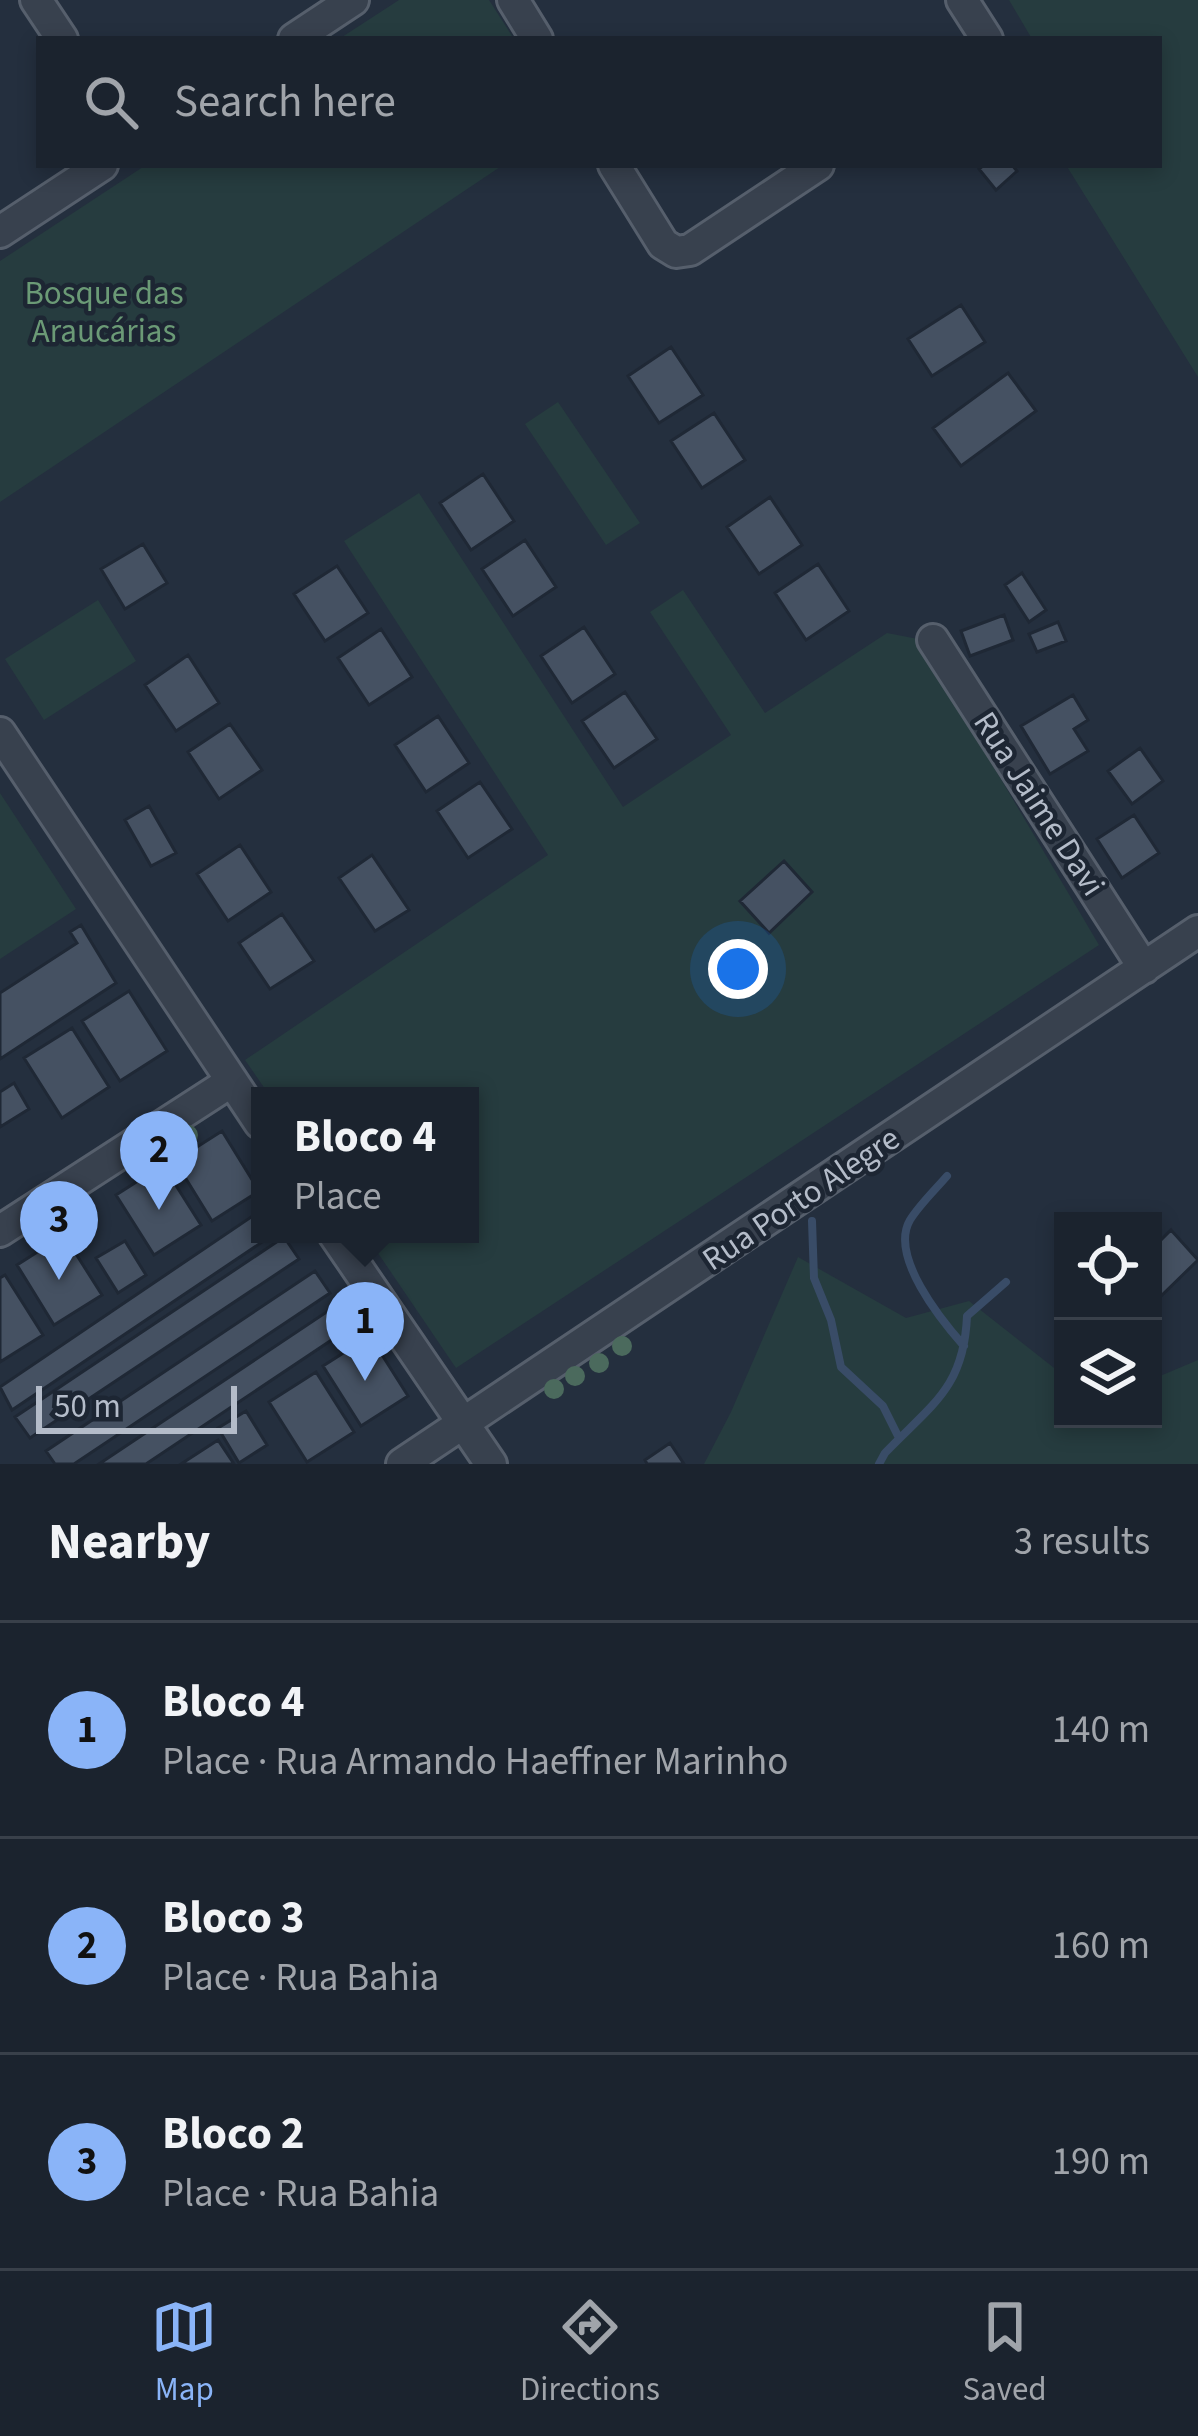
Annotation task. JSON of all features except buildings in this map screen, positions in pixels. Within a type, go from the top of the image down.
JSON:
[{"type":"street","points":[[36,0],[60,36]]},
{"type":"street","points":[[299,36],[353,0]]},
{"type":"street","points":[[513,0],[535,36]]},
{"type":"street","points":[[962,0],[985,36]]},
{"type":"street","points":[[0,232],[97,168]]},
{"type":"street","points":[[616,168],[663,244],[676,252],[690,250],[813,168]]},
{"type":"street","name":"Rua Jaime Davi","points":[[933,640],[1144,968]]},
{"type":"street","points":[[2,742],[251,1110]]},
{"type":"street","name":"Rua Porto Alegre","points":[[402,1464],[1198,931]]},
{"type":"street","points":[[0,1231],[232,1081]]},
{"type":"street","points":[[340,1243],[491,1464]]},
{"type":"green space","points":[[399,0],[489,0],[512,36],[344,36]]},
{"type":"green space","points":[[1009,0],[1198,0],[1198,377],[1068,168],[1162,168],[1162,36],[1030,36]]},
{"type":"green space","name":"Bosque das Araucárias","points":[[141,168],[499,168],[0,502],[0,261]]},
{"type":"green space","points":[[558,402],[640,523],[606,545],[525,424]]},
{"type":"green space","points":[[419,493],[623,807],[731,735],[650,612],[683,590],[765,713],[887,633],[918,639],[1099,945],[456,1368],[371,1243],[479,1243],[479,1087],[264,1087],[245,1060],[548,855],[344,541]]},
{"type":"green space","points":[[98,600],[136,661],[44,720],[5,659]]},
{"type":"green space","points":[[0,793],[76,909],[0,959]]},
{"type":"green space","points":[[798,1257],[906,1318],[969,1301],[1054,1368],[1054,1428],[1162,1428],[1162,1375],[1198,1360],[1198,1464],[704,1464]]},
{"type":"waterway","points":[[947,1176],[910,1220],[906,1251],[920,1287],[964,1346]]},
{"type":"waterway","points":[[812,1221],[814,1278],[831,1320],[841,1367],[883,1406],[899,1438]]},
{"type":"waterway","points":[[879,1464],[952,1378],[965,1341],[967,1316],[1006,1282]]},
{"type":"place","name":"Bloco 3","points":[[159,1210]]},
{"type":"place","name":"Bloco 2","points":[[59,1280]]},
{"type":"place","name":"Bloco 4","points":[[365,1381]]}]
